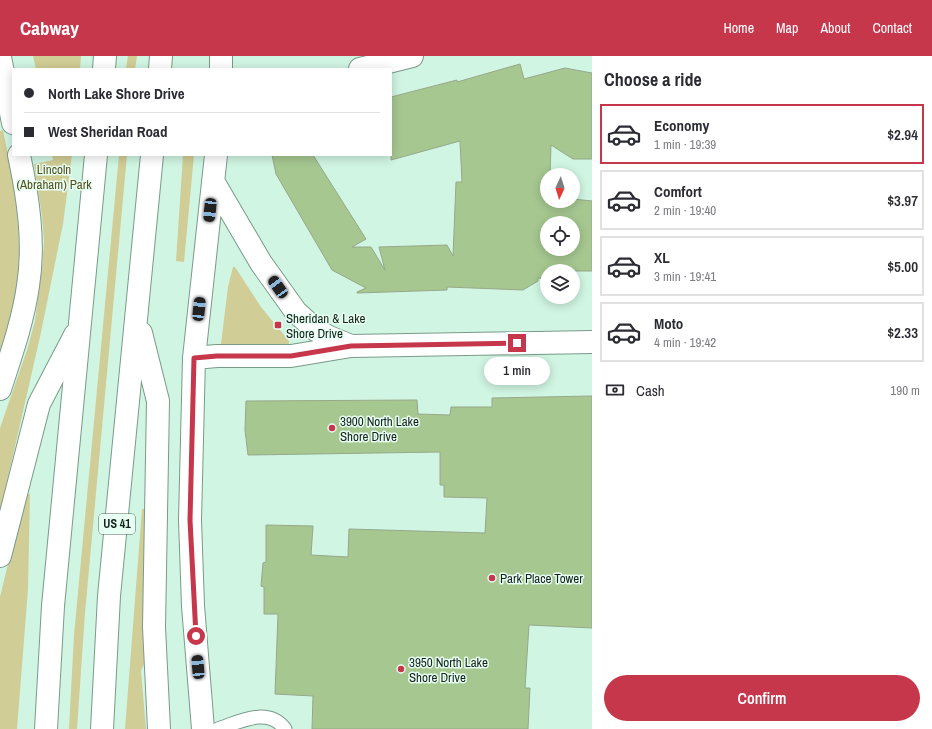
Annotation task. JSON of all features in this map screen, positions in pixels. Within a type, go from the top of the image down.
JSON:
[{"type":"main road","points":[[104,68],[105,56]]},
{"type":"main road","points":[[160,68],[161,56]]},
{"type":"main road","points":[[221,68],[222,56]]},
{"type":"main road","points":[[364,68],[412,56]]},
{"type":"main road","points":[[0,57],[12,118]]},
{"type":"main road","points":[[0,389],[23,314],[30,267],[30,232],[27,199],[19,156]]},
{"type":"main road","points":[[46,729],[53,606],[96,156]]},
{"type":"main road","name":"US 41","points":[[102,729],[109,596],[152,156]]},
{"type":"main road","points":[[203,729],[193,606],[190,520],[194,358],[216,156]]},
{"type":"main road","points":[[213,181],[261,263],[296,312],[316,330],[351,346]]},
{"type":"main road","points":[[137,319],[158,401],[154,626],[160,729]]},
{"type":"main road","points":[[0,556],[38,404],[80,326]]},
{"type":"main road","points":[[194,358],[217,356],[291,356],[351,346],[592,342]]},
{"type":"lane","points":[[218,729],[255,717],[266,716],[276,720],[285,729]]},
{"type":"green space","points":[[33,56],[81,56],[80,68],[36,68]]},
{"type":"green space","points":[[128,56],[137,56],[135,68],[126,68]]},
{"type":"green space","name":"Lincoln (Abraham) Park","points":[[3,130],[17,214],[19,257],[14,300],[0,353],[0,131]]},
{"type":"green space","name":"Lincoln (Abraham) Park","points":[[52,156],[72,156],[63,224],[40,337],[0,512],[0,428],[27,350],[35,321],[42,268],[44,241],[42,216],[34,164],[53,160]]},
{"type":"green space","points":[[119,156],[127,156],[85,613],[77,729],[69,729],[74,635]]},
{"type":"green space","points":[[183,156],[194,156],[184,262],[176,261]]},
{"type":"green space","points":[[233,267],[235,267],[261,307],[289,341],[289,344],[221,344],[228,287]]},
{"type":"green space","points":[[25,494],[30,494],[28,589],[17,729],[0,729],[0,597]]},
{"type":"green space","points":[[142,509],[146,509],[143,594],[144,664],[141,671],[146,729],[125,729]]},
{"type":"building","points":[[520,64],[524,79],[565,68],[592,73],[592,159],[573,159],[551,145],[550,168],[540,168],[540,208],[580,208],[580,200],[592,201],[592,271],[580,271],[580,264],[540,264],[540,278],[538,278],[538,281],[523,290],[447,287],[447,290],[357,293],[366,288],[332,270],[276,174],[272,156],[314,156],[366,239],[352,247],[371,247],[385,270],[379,247],[447,245],[453,256],[456,182],[462,182],[460,141],[391,160],[392,97],[457,80],[457,82]]},
{"type":"building","points":[[592,396],[592,628],[529,625],[525,688],[530,688],[528,729],[312,729],[313,696],[275,694],[278,614],[264,614],[264,587],[261,586],[263,563],[266,562],[266,525],[313,526],[311,555],[348,557],[349,529],[485,533],[487,498],[444,497],[444,485],[440,485],[440,452],[248,455],[245,430],[246,401],[417,400],[418,414],[450,415],[451,407],[492,407],[492,398]]},
{"type":"place","name":"Sheridan & Lake Shore Drive","points":[[278,325]]},
{"type":"place","name":"3900 North Lake Shore Drive","points":[[332,428]]},
{"type":"place","name":"Park Place Tower","points":[[492,578]]},
{"type":"place","name":"3950 North Lake Shore Drive","points":[[401,669]]},
{"type":"route","points":[[196,636],[193,606],[190,520],[194,358],[217,356],[291,356],[351,346],[517,343]]}]
